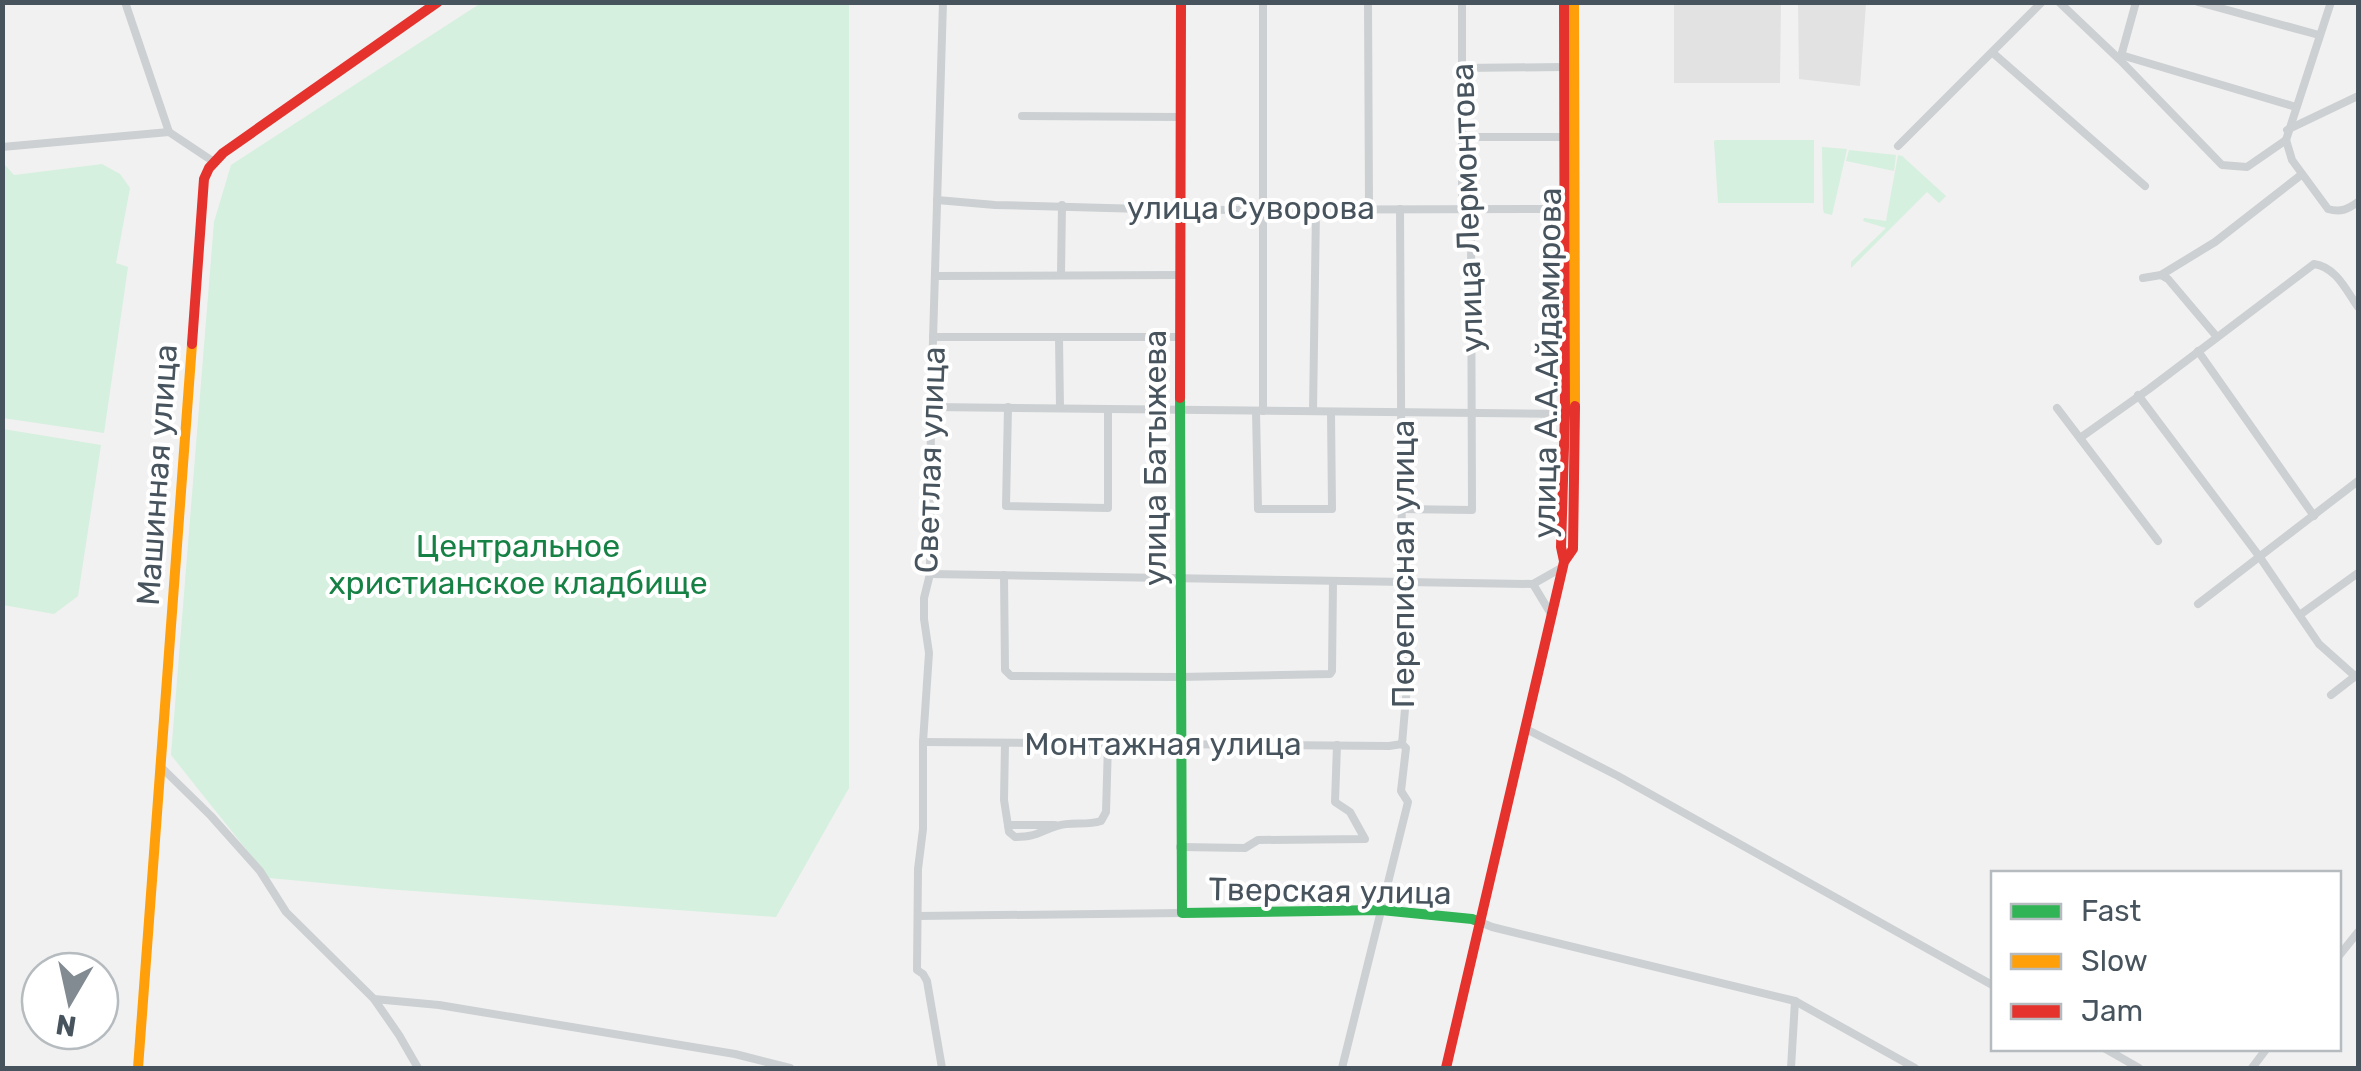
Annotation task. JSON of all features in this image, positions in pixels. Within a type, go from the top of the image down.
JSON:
[{"type":"street","points":[[125,2],[169,132],[214,162],[438,2]]},
{"type":"street","name":"Светлая улица","points":[[942,1068],[927,981],[916,970],[929,653],[924,598],[930,574],[943,2]]},
{"type":"street","name":"улица Батыжева","points":[[1181,2],[1182,913]]},
{"type":"street","points":[[1263,2],[1264,209],[1258,509],[1332,509],[1330,412]]},
{"type":"street","points":[[1368,2],[1370,208]]},
{"type":"street","name":"улица Лермонтова","points":[[1401,509],[1472,510],[1471,218],[1462,197],[1462,2]]},
{"type":"street","name":"улица А.А.Айдамирова","points":[[1564,2],[1567,548]]},
{"type":"street","name":"улица А.А.Айдамирова","points":[[1567,548],[1575,476],[1574,2]]},
{"type":"street","points":[[1898,146],[2042,2]]},
{"type":"street","points":[[2059,2],[2120,57],[2222,164],[2247,166],[2286,135],[2358,96]]},
{"type":"street","points":[[2120,57],[2136,2]]},
{"type":"street","points":[[2198,2],[2318,35]]},
{"type":"street","points":[[2330,2],[2286,135],[2288,150],[2328,209],[2346,210],[2358,202]]},
{"type":"street","points":[[1993,52],[2144,186]]},
{"type":"street","points":[[2120,57],[2296,107]]},
{"type":"street","points":[[1462,68],[1564,67]]},
{"type":"street","points":[[1022,116],[1179,116]]},
{"type":"street","points":[[2,147],[169,132]]},
{"type":"street","points":[[1462,137],[1564,138]]},
{"type":"street","name":"Машинная улица","points":[[138,1068],[204,179],[214,162]]},
{"type":"street","points":[[2143,278],[2161,274],[2215,242],[2304,178]]},
{"type":"street","name":"улица Суворова","points":[[937,200],[1180,210],[1564,209]]},
{"type":"street","points":[[1061,274],[1062,206]]},
{"type":"street","points":[[1314,411],[1316,210]]},
{"type":"street","name":"Переписная улица","points":[[1342,1068],[1408,802],[1401,791],[1406,748],[1402,744],[1410,587],[1402,574],[1400,210]]},
{"type":"street","points":[[2080,438],[2314,264],[2334,272],[2357,302]]},
{"type":"street","points":[[2161,274],[2217,337]]},
{"type":"street","points":[[936,276],[1180,275]]},
{"type":"street","points":[[1060,336],[1060,408]]},
{"type":"street","points":[[933,337],[1180,336]]},
{"type":"street","points":[[2198,352],[2314,516]]},
{"type":"street","points":[[2138,395],[2259,556],[2319,644],[2357,675],[2332,696]]},
{"type":"street","points":[[931,407],[1565,414]]},
{"type":"street","points":[[1008,407],[1006,506],[1108,508],[1108,410]]},
{"type":"street","points":[[2057,408],[2158,542]]},
{"type":"street","points":[[2198,604],[2358,481]]},
{"type":"street","points":[[930,574],[1533,584],[1564,565],[1567,548]]},
{"type":"street","name":"улица А.А.Айдамирова","points":[[1446,1068],[1564,565]]},
{"type":"street","points":[[2301,614],[2358,572]]},
{"type":"street","points":[[1004,575],[1007,674],[1330,674],[1333,581]]},
{"type":"street","points":[[1533,584],[1552,616]]},
{"type":"street","points":[[1526,728],[1991,984]]},
{"type":"street","name":"Монтажная улица","points":[[923,742],[1402,744]]},
{"type":"street","points":[[1005,743],[1004,800],[1008,825],[1015,837],[1036,837],[1060,825],[1100,821],[1106,812],[1108,744]]},
{"type":"street","points":[[1180,848],[1244,848],[1258,840],[1365,839],[1350,812],[1335,802],[1337,745]]},
{"type":"street","points":[[160,766],[260,872],[286,912],[374,998],[418,1068]]},
{"type":"street","name":"Тверская улица","points":[[918,916],[1381,910],[1472,919],[1510,932],[1795,1001],[1915,1068]]},
{"type":"street","points":[[2341,953],[2358,932]]},
{"type":"street","points":[[374,998],[439,1005],[736,1054],[790,1068]]},
{"type":"street","points":[[1791,1068],[1795,1001]]},
{"type":"street","points":[[2109,1051],[2139,1068]]},
{"type":"shaded area","points":[[1674,3],[1781,3],[1780,83],[1674,83]]},
{"type":"shaded area","points":[[1798,3],[1866,4],[1860,86],[1799,79]]},
{"type":"green space","name":"Центральное христианское кладбище","points":[[481,3],[849,3],[849,788],[776,917],[269,878],[171,755],[214,222],[231,165]]},
{"type":"green space","points":[[1716,140],[1814,140],[1814,203],[1718,203]]},
{"type":"green space","points":[[1822,147],[1847,149],[1832,215],[1823,209]]},
{"type":"green space","points":[[1849,150],[1896,155],[1894,171],[1846,161]]},
{"type":"green space","points":[[1898,155],[1946,196],[1939,203],[1927,192],[1851,268],[1851,262],[1886,228],[1863,221],[1886,221]]},
{"type":"green space","points":[[3,163],[14,175],[102,164],[120,174],[130,188],[116,263],[128,267],[104,433],[3,418]]},
{"type":"green space","points":[[1546,213],[1555,213],[1559,220],[1558,229],[1549,233],[1556,237],[1556,256],[1548,256],[1548,262],[1557,263],[1557,274],[1545,274]]},
{"type":"green space","points":[[3,429],[101,445],[78,596],[54,614],[3,605]]},
{"type":"traffic: fast","points":[[1180,398],[1182,913],[1381,910],[1480,922]]},
{"type":"traffic: slow","points":[[1574,2],[1575,406]]},
{"type":"traffic: slow","points":[[138,1068],[192,344]]},
{"type":"traffic: jam","points":[[192,344],[204,179],[209,168],[223,153],[438,2]]},
{"type":"traffic: jam","points":[[1180,398],[1181,2]]},
{"type":"traffic: jam","points":[[1564,2],[1564,561]]},
{"type":"traffic: jam","points":[[1446,1068],[1564,562],[1573,549],[1575,406]]}]
